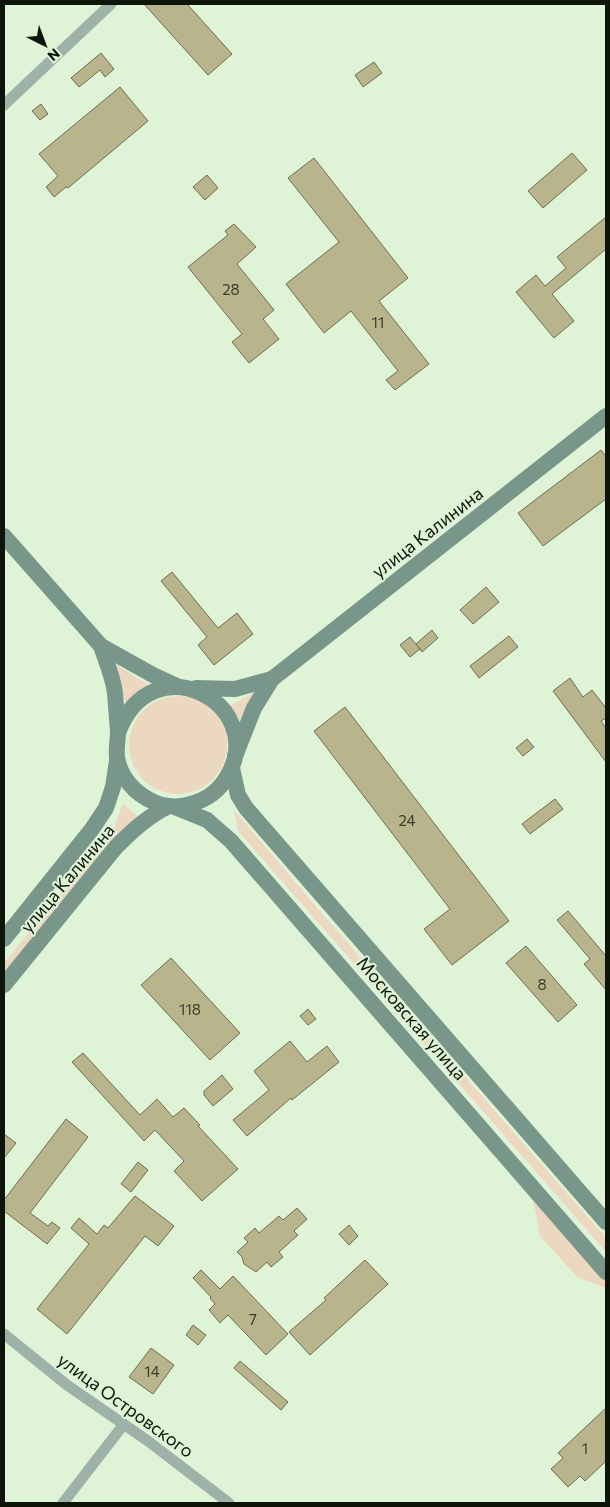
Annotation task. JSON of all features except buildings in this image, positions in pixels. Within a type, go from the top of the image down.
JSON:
[{"type":"main road","name":"улица Калинина","points":[[234,762],[254,708],[272,679],[606,416]]},
{"type":"main road","points":[[4,536],[100,646],[153,675],[183,687],[202,692],[225,712],[232,726],[236,741],[234,762],[224,783],[213,794],[200,802],[186,806],[162,805],[146,798],[133,788],[123,774],[117,758],[116,742],[126,714],[140,699],[152,692],[165,688],[183,687]]},
{"type":"main road","points":[[100,646],[115,691],[118,733]]},
{"type":"main road","name":"улица Калинина","points":[[183,687],[235,688],[272,679]]},
{"type":"main road","name":"улица Калинина","points":[[4,939],[86,837],[106,808],[113,787],[117,758]]},
{"type":"main road","name":"Московская улица","points":[[234,762],[238,795],[246,808],[606,1222]]},
{"type":"main road","name":"улица Калинина","points":[[4,985],[116,847],[148,818],[172,806]]},
{"type":"main road","name":"Московская улица","points":[[172,806],[207,820],[232,841],[606,1272]]},
{"type":"street","points":[[4,104],[110,4]]},
{"type":"street","name":"улица Островского","points":[[4,1334],[67,1385],[148,1441],[229,1503]]},
{"type":"street","points":[[63,1503],[124,1424]]},
{"type":"shaded area","points":[[112,662],[150,686],[126,703]]},
{"type":"shaded area","points":[[260,689],[240,720],[228,707]]},
{"type":"shaded area","points":[[178,696],[197,699],[213,710],[224,726],[227,745],[224,764],[213,780],[197,791],[178,794],[159,791],[143,780],[132,764],[129,745],[132,726],[143,710],[159,699]]},
{"type":"shaded area","points":[[123,803],[141,820],[4,976],[4,963],[114,828]]},
{"type":"shaded area","points":[[234,810],[325,917],[606,1238],[606,1252],[238,831]]},
{"type":"shaded area","points":[[533,1199],[606,1282],[606,1288],[577,1277],[540,1236]]}]
